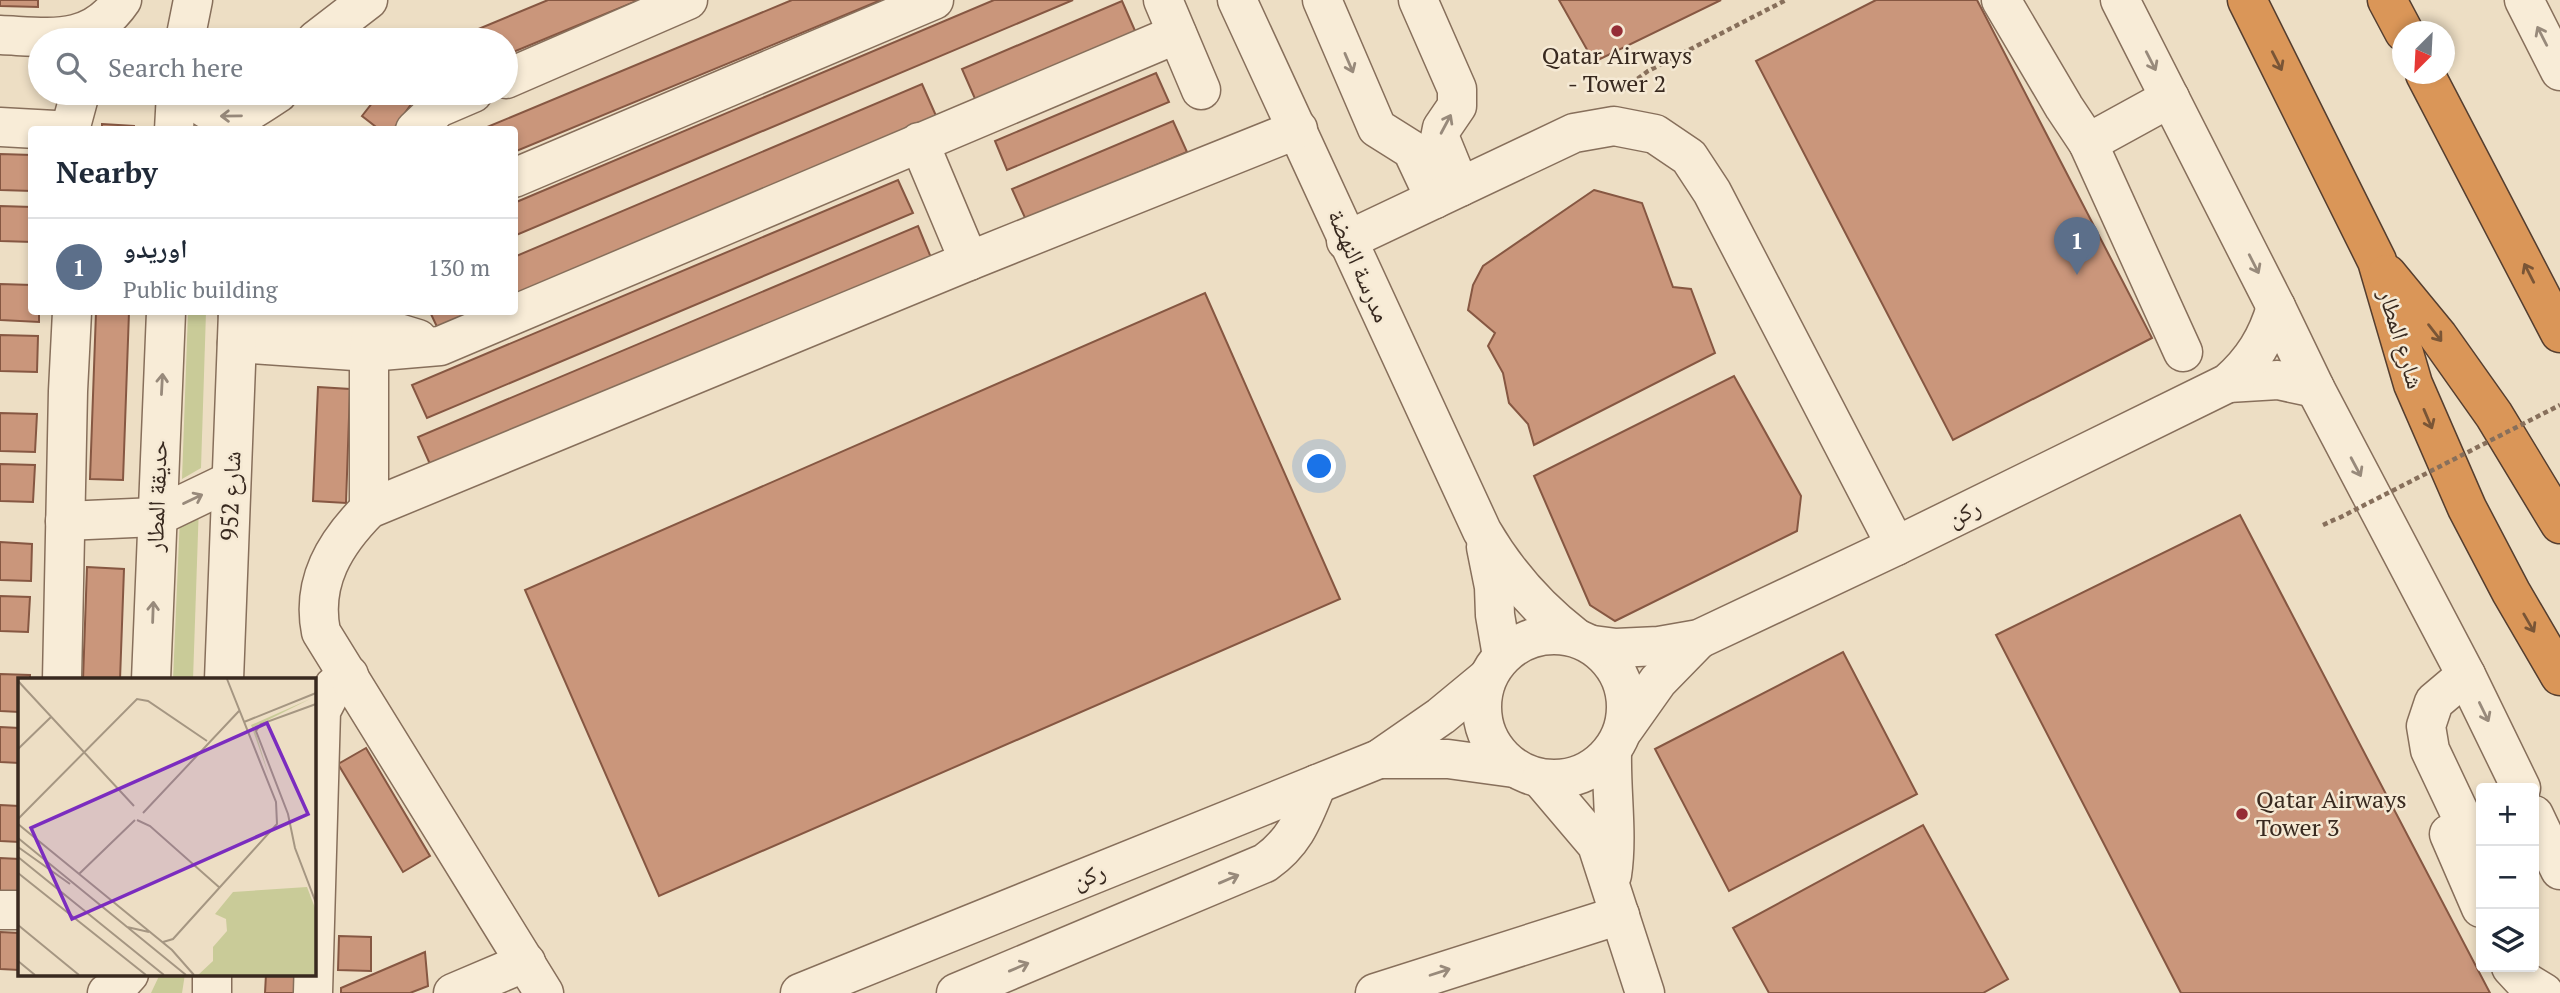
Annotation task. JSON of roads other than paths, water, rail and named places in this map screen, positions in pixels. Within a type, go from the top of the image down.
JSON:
[{"type":"highway","name":"شارع المطار","points":[[2246,0],[2377,261],[2413,384],[2467,508],[2511,593],[2560,676]]},
{"type":"highway","points":[[2387,0],[2398,21]]},
{"type":"highway","points":[[2431,84],[2560,333]]},
{"type":"highway","points":[[2377,261],[2438,336],[2494,415],[2560,524]]},
{"type":"street","points":[[100,28],[122,0]]},
{"type":"street","points":[[187,28],[193,0]]},
{"type":"street","points":[[332,28],[368,0]]},
{"type":"street","points":[[518,74],[688,0]]},
{"type":"street","points":[[518,176],[934,0]]},
{"type":"street","name":"مدرسة النهضة","points":[[1237,0],[1482,531],[1495,555],[1528,597],[1584,641]]},
{"type":"street","points":[[1322,0],[1377,128],[1412,149],[1447,193]]},
{"type":"street","points":[[1418,0],[1457,89],[1457,106],[1442,128],[1440,138],[1447,193]]},
{"type":"street","points":[[2001,0],[2088,143],[2183,352]]},
{"type":"street","points":[[2120,0],[2315,388],[2466,675],[2519,783]]},
{"type":"street","points":[[2524,0],[2560,71]]},
{"type":"street","points":[[518,312],[919,142],[1170,17],[1201,90]]},
{"type":"street","points":[[0,35],[28,35]]},
{"type":"street","points":[[2088,143],[2170,98]]},
{"type":"street","points":[[71,126],[77,105]]},
{"type":"street","points":[[174,126],[175,105]]},
{"type":"street","points":[[200,105],[209,112],[226,118],[245,115],[260,105]]},
{"type":"street","points":[[267,126],[274,105]]},
{"type":"street","points":[[419,126],[445,105]]},
{"type":"street","points":[[1346,241],[1574,133],[1614,126],[1655,134],[1689,157],[1712,191],[1896,546]]},
{"type":"street","points":[[0,127],[28,129]]},
{"type":"street","points":[[453,993],[535,977],[321,632],[318,615],[319,591],[324,571],[348,530],[369,509],[1298,129]]},
{"type":"street","points":[[919,142],[970,261]]},
{"type":"street","points":[[2228,383],[2261,345],[2276,307]]},
{"type":"street","points":[[62,678],[72,315]]},
{"type":"street","name":"حديقة المطار","points":[[151,678],[166,315]]},
{"type":"street","points":[[237,323],[371,330],[440,345],[511,315]]},
{"type":"street","name":"شارع 952","points":[[223,678],[237,323]]},
{"type":"street","points":[[369,509],[371,330]]},
{"type":"street","points":[[2228,383],[2278,380],[2315,388]]},
{"type":"street","name":"ركن","points":[[1584,641],[1639,648],[1699,639],[1896,546],[2228,383]]},
{"type":"street","points":[[65,521],[156,517],[231,481]]},
{"type":"street","name":"مدرسة النهضة","points":[[1482,531],[1490,559],[1494,667]]},
{"type":"street","points":[[1615,900],[1616,849],[1612,817],[1618,740],[1627,705],[1623,682],[1611,661],[1584,641],[1549,634],[1523,641],[1494,667],[1481,698],[1482,718],[1488,738],[1499,755],[1527,773],[1597,845],[1645,993]]},
{"type":"street","name":"ركن","points":[[1618,740],[1658,681],[1699,639]]},
{"type":"street","name":"ركن","points":[[800,993],[1379,759],[1441,716],[1494,667]]},
{"type":"street","points":[[315,922],[321,711],[334,686],[349,675]]},
{"type":"street","points":[[2466,675],[2434,702],[2426,726],[2430,750],[2476,848]]},
{"type":"street","points":[[1527,773],[1567,779],[1591,770],[1618,740]]},
{"type":"street","name":"ركن","points":[[1379,759],[1448,759],[1527,773]]},
{"type":"street","points":[[963,991],[1265,863],[1291,841],[1317,784]]},
{"type":"street","points":[[2449,791],[2446,807],[2449,836],[2476,897]]},
{"type":"street","points":[[2539,826],[2560,870]]},
{"type":"street","points":[[1375,993],[1615,900]]},
{"type":"street","points":[[0,910],[18,911]]},
{"type":"street","points":[[2516,972],[2523,980],[2545,993]]},
{"type":"street","points":[[2535,972],[2545,993]]},
{"type":"street","points":[[107,993],[127,976]]},
{"type":"place","name":"Qatar Airways - Tower 2","points":[[1617,31]]},
{"type":"place","name":"اوريدو","points":[[2077,275]]},
{"type":"place","name":"Qatar Airways Tower 3","points":[[2242,814]]}]
